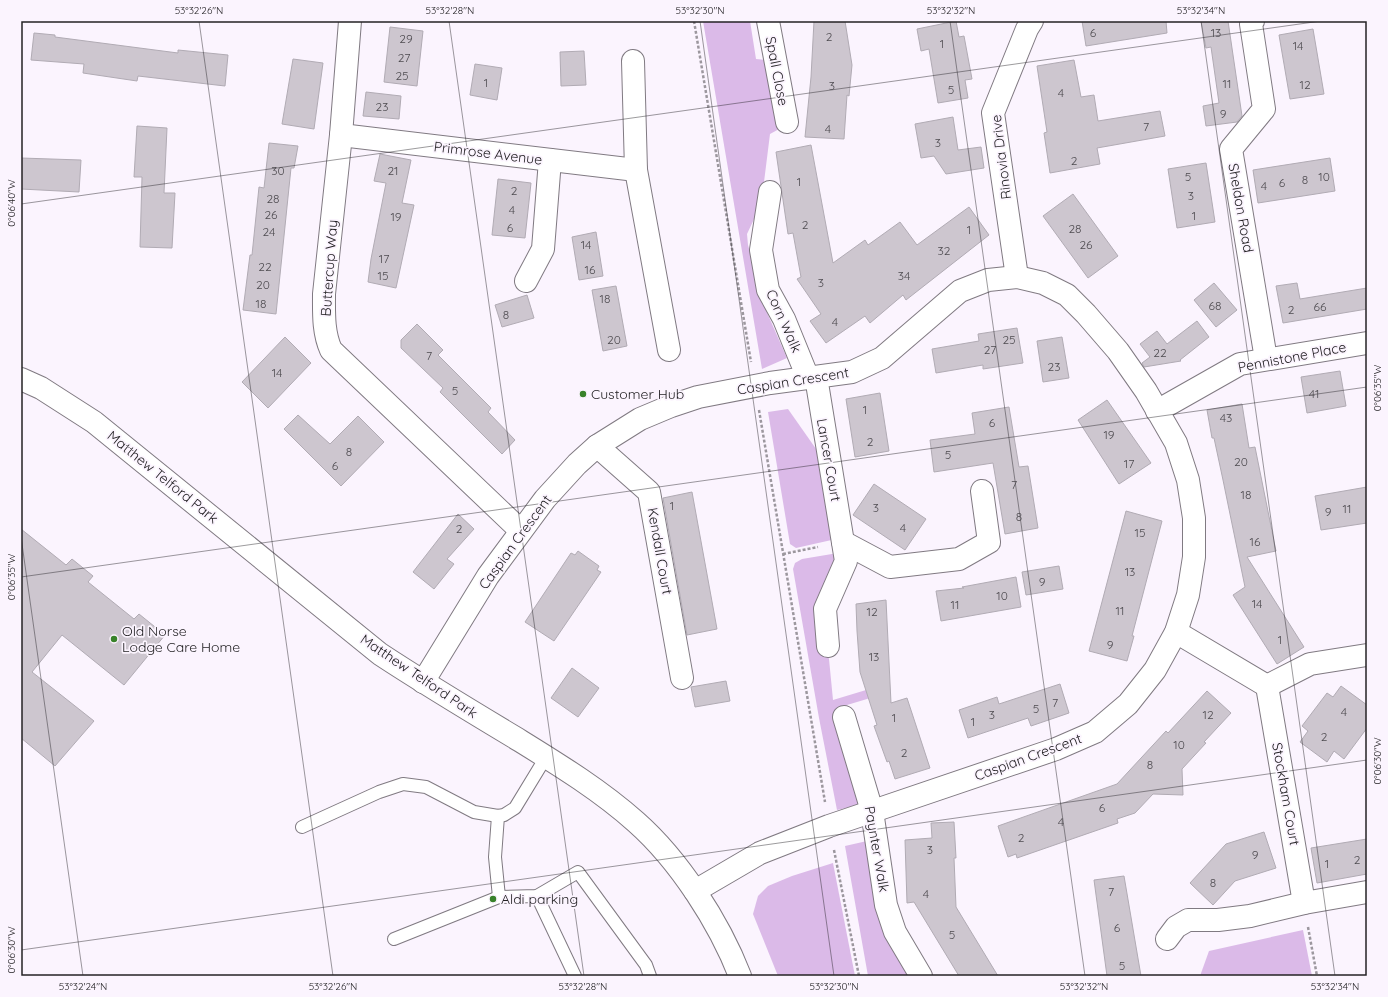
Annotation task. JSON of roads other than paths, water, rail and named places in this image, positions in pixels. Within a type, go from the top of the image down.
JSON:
[{"type":"street","name":"Buttercup Way","points":[[350,21],[341,135],[324,294],[326,339],[330,350],[520,530]]},
{"type":"street","name":"Spall Close","points":[[768,21],[787,122]]},
{"type":"street","name":"Sheldon Road","points":[[1253,21],[1251,24],[1264,108],[1231,149],[1266,359]]},
{"type":"street","name":"Rinovia Drive","points":[[1016,277],[993,113],[1024,24]]},
{"type":"street","points":[[633,60],[636,170],[669,350]]},
{"type":"street","name":"Primrose Avenue","points":[[341,135],[636,170]]},
{"type":"street","points":[[526,281],[543,249],[550,160]]},
{"type":"street","name":"Corn Walk","points":[[770,192],[761,250],[768,290],[784,319],[812,378]]},
{"type":"street","name":"Caspian Crescent","points":[[423,682],[488,576],[520,530],[549,494],[577,464],[597,446],[640,419],[698,397],[756,387],[770,383],[852,372],[882,358],[960,291],[988,280],[1016,277],[1043,283],[1067,295],[1086,314],[1118,351],[1146,391],[1176,443],[1188,480],[1194,518],[1194,557],[1188,595],[1176,632],[1155,670],[1128,704],[1095,732],[1056,749],[829,826],[760,853],[695,891]]},
{"type":"street","name":"Pennistone Place","points":[[1157,411],[1240,364],[1367,344]]},
{"type":"street","name":"Lancer Court","points":[[812,378],[846,561],[826,609],[828,646]]},
{"type":"street","name":"Matthew Telford Park","points":[[21,379],[41,388],[94,422],[380,654],[546,757],[600,793],[636,822],[668,855],[695,891],[730,952],[740,976]]},
{"type":"street","name":"Kendall Court","points":[[597,446],[649,492],[682,678]]},
{"type":"street","points":[[843,542],[890,567],[959,559],[989,542],[982,491]]},
{"type":"street","points":[[1176,632],[1267,686],[1310,664],[1367,655]]},
{"type":"street","name":"Stockham Court","points":[[1267,686],[1304,903]]},
{"type":"street","name":"Paynter Walk","points":[[844,717],[872,811],[886,905],[895,932],[921,976]]},
{"type":"street","points":[[1167,939],[1176,927],[1188,920],[1218,920],[1250,916],[1304,903],[1367,892]]},
{"type":"lane","points":[[302,827],[379,792],[403,784],[426,786],[474,812],[498,816],[510,812],[515,808],[546,757]]},
{"type":"lane","points":[[498,816],[495,857],[499,897]]},
{"type":"lane","points":[[394,939],[499,897],[537,896],[578,872],[646,965],[650,976]]},
{"type":"lane","points":[[537,896],[575,976]]},
{"type":"place","name":"Customer Hub","points":[[583,394]]},
{"type":"place","name":"Old Norse Lodge Care Home","points":[[114,639]]},
{"type":"place","name":"Aldi parking","points":[[493,899]]}]
